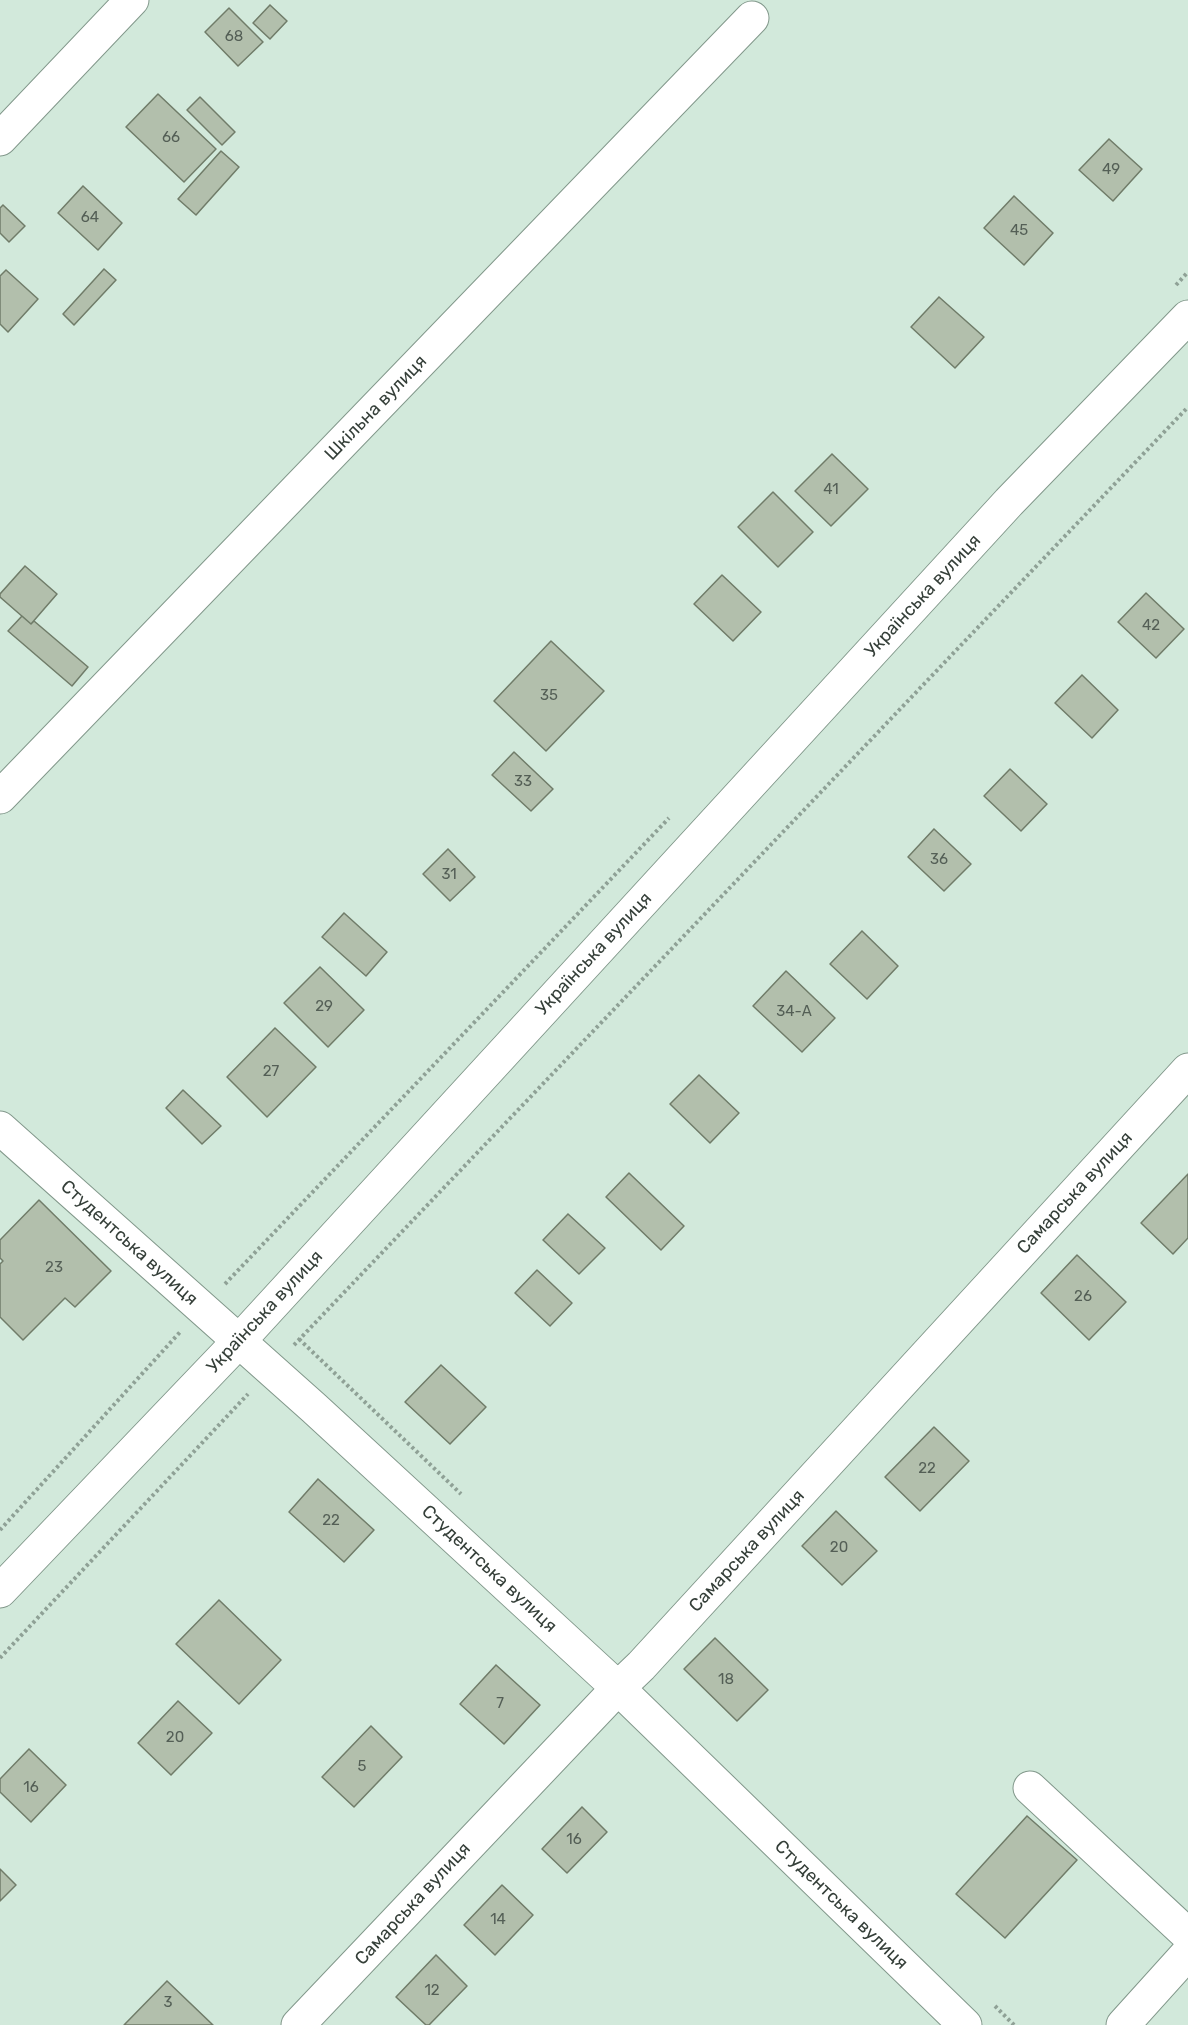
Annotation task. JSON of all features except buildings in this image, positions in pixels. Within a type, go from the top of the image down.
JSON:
[{"type":"street","points":[[0,139],[132,0]]},
{"type":"street","name":"Шкільна вулиця","points":[[0,797],[752,18]]},
{"type":"street","name":"Українська вулиця","points":[[0,1591],[239,1341],[1009,502],[1179,304]]},
{"type":"street","name":"Самарська вулиця","points":[[298,2025],[658,1648],[1188,1070]]},
{"type":"street","name":"Студентська вулиця","points":[[0,1128],[271,1369],[618,1688],[964,2025]]},
{"type":"street","points":[[1030,1788],[1188,1935]]},
{"type":"street","points":[[1123,2025],[1188,1953]]},
{"type":"path","points":[[1179,304],[1188,272]]},
{"type":"path","points":[[0,1658],[271,1369],[1188,407]]},
{"type":"path","points":[[0,1530],[202,1308],[672,816]]}]
